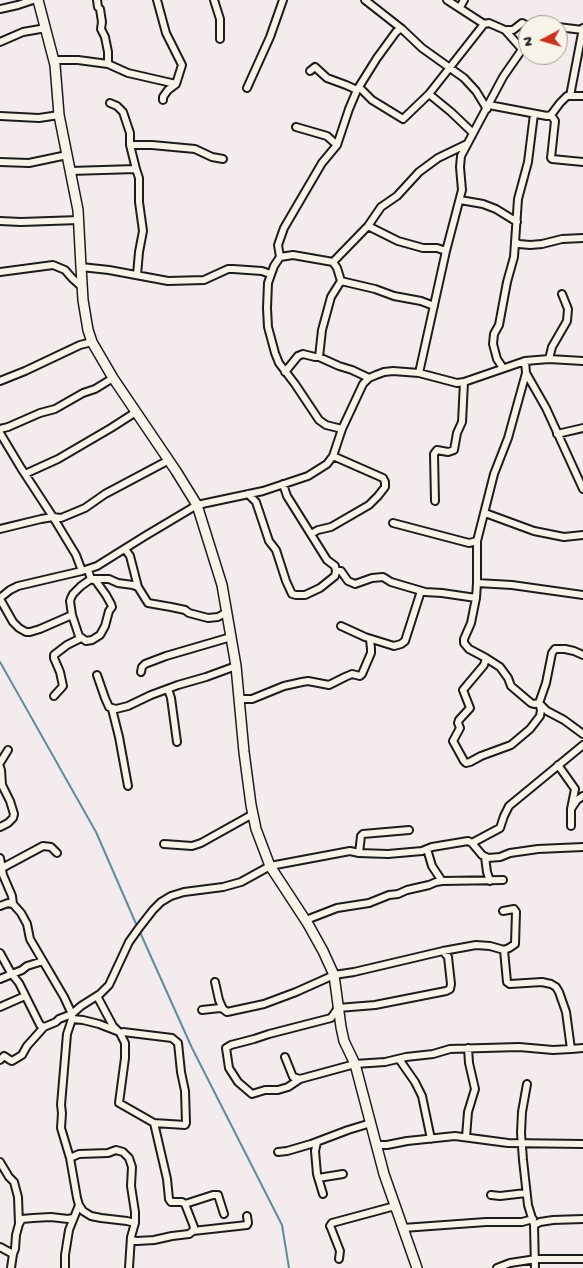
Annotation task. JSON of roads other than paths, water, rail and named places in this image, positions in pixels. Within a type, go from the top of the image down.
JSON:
[{"type":"street","points":[[0,9],[33,0]]},
{"type":"street","points":[[38,0],[54,60],[59,116],[78,210],[82,287],[88,330],[92,342],[113,378],[169,460],[197,506],[222,585],[227,612],[236,666],[244,752],[256,829],[270,866],[306,920],[324,951],[334,975],[344,1041],[355,1064],[384,1174],[417,1268]]},
{"type":"street","points":[[98,0],[102,22],[101,29],[108,52],[108,64]]},
{"type":"street","points":[[157,0],[166,33],[182,65],[176,84],[168,90],[163,100]]},
{"type":"street","points":[[214,0],[220,19],[220,40]]},
{"type":"street","points":[[247,88],[270,37],[282,0]]},
{"type":"street","points":[[365,0],[402,29],[422,48],[464,78],[488,107],[551,115]]},
{"type":"street","points":[[447,0],[484,24],[489,23],[505,30],[513,30],[518,26]]},
{"type":"street","points":[[460,7],[464,0]]},
{"type":"street","points":[[310,70],[315,67],[327,78],[358,89],[403,119],[429,94],[484,24]]},
{"type":"street","points":[[0,42],[23,32],[46,28]]},
{"type":"street","points":[[568,28],[583,30],[570,96]]},
{"type":"street","points":[[342,429],[326,425],[319,420],[279,363],[268,327],[266,308],[268,283],[270,274],[280,257],[278,245],[284,228],[322,163],[337,145],[349,108],[358,89],[396,32],[402,29]]},
{"type":"street","points":[[418,373],[462,190],[461,156],[503,77],[521,50],[505,30]]},
{"type":"street","points":[[54,60],[78,60],[108,64],[128,73],[176,84]]},
{"type":"street","points":[[429,94],[473,133]]},
{"type":"street","points":[[551,115],[567,96],[583,96]]},
{"type":"street","points":[[110,103],[117,106],[123,112],[130,133],[130,145],[138,178],[143,230],[137,275]]},
{"type":"street","points":[[503,368],[497,359],[493,344],[494,334],[498,325],[514,257],[518,199],[528,162],[534,114]]},
{"type":"street","points":[[551,115],[555,121],[551,158],[553,160],[583,162]]},
{"type":"street","points":[[0,116],[39,118],[59,116]]},
{"type":"street","points":[[296,127],[326,136],[337,145]]},
{"type":"street","points":[[333,262],[368,226],[381,207],[397,196],[419,172],[438,158],[467,144]]},
{"type":"street","points":[[130,145],[195,149],[212,157],[223,159]]},
{"type":"street","points":[[0,162],[29,163],[67,155]]},
{"type":"street","points":[[70,170],[136,169]]},
{"type":"street","points":[[460,200],[483,204],[517,222]]},
{"type":"street","points":[[0,220],[21,222],[79,220]]},
{"type":"street","points":[[368,226],[398,240],[423,248],[437,248],[446,251]]},
{"type":"street","points":[[515,242],[530,245],[542,244],[562,238],[583,238]]},
{"type":"street","points":[[280,257],[293,255],[333,262],[337,268],[341,281],[331,297],[322,330],[319,356]]},
{"type":"street","points":[[0,272],[53,265],[65,270],[82,287]]},
{"type":"street","points":[[81,267],[168,281],[204,280],[228,269],[262,271],[270,274]]},
{"type":"street","points":[[341,281],[434,306]]},
{"type":"street","points":[[548,358],[567,321],[568,309],[562,294]]},
{"type":"street","points":[[0,381],[80,345],[92,342]]},
{"type":"street","points":[[285,372],[298,356],[303,354],[319,356],[369,378]]},
{"type":"street","points":[[72,615],[40,629],[26,632],[13,622],[0,598],[18,586],[85,571],[97,566],[197,506],[263,491],[308,476],[327,464],[333,456],[342,429],[363,384],[369,378],[384,372],[393,371],[418,373],[464,382],[525,361],[548,358],[583,361]]},
{"type":"street","points":[[525,361],[526,373],[508,438],[494,474],[478,541],[476,598],[464,644],[469,649],[500,667],[511,686],[531,703],[539,703],[547,711],[564,720],[583,734]]},
{"type":"street","points":[[526,373],[546,408],[583,489]]},
{"type":"street","points":[[0,429],[40,413],[55,410],[113,378]]},
{"type":"street","points":[[435,501],[434,454],[437,450],[448,452],[454,450],[457,433],[462,422],[464,382]]},
{"type":"street","points":[[25,474],[58,458],[136,412]]},
{"type":"street","points":[[557,434],[583,428]]},
{"type":"street","points":[[0,434],[85,571],[91,578],[96,582],[111,604],[112,607],[100,635],[86,641],[81,638],[72,615],[70,601],[73,594],[91,578],[109,579],[138,587]]},
{"type":"street","points":[[311,534],[331,527],[369,505],[385,487],[383,478],[333,456]]},
{"type":"street","points":[[0,529],[41,519],[60,518],[85,508],[105,494],[169,460]]},
{"type":"street","points":[[248,494],[256,502],[261,513],[269,541],[276,550],[292,594],[296,596],[305,595],[320,588],[335,576],[335,566],[327,560],[287,496],[284,484]]},
{"type":"street","points":[[485,513],[534,531],[564,537],[583,536]]},
{"type":"street","points":[[393,523],[470,543],[478,541]]},
{"type":"street","points":[[125,549],[130,556],[138,587],[148,603],[171,606],[208,618],[218,617],[227,612]]},
{"type":"street","points":[[336,572],[341,572],[348,581],[355,584],[372,578],[383,577],[391,582],[421,591],[476,598]]},
{"type":"street","points":[[477,583],[512,585],[583,595]]},
{"type":"street","points":[[341,626],[370,639],[394,646],[401,644],[405,641],[421,591]]},
{"type":"street","points":[[141,672],[145,664],[231,637]]},
{"type":"street","points":[[54,696],[63,686],[54,655],[67,645],[81,638]]},
{"type":"street","points":[[239,700],[252,698],[284,686],[302,682],[308,681],[329,685],[352,674],[360,676],[371,653],[370,639]]},
{"type":"street","points":[[486,658],[484,665],[463,690],[470,708],[459,720],[460,728],[453,741],[466,763],[511,745],[530,729],[540,716],[539,703],[554,649],[565,649],[583,655]]},
{"type":"street","points":[[112,709],[128,706],[168,689],[236,666]]},
{"type":"street","points":[[97,675],[104,698],[112,709],[128,786]]},
{"type":"street","points":[[168,689],[178,742]]},
{"type":"street","points":[[472,843],[500,828],[509,806],[583,745]]},
{"type":"street","points":[[0,763],[8,750]]},
{"type":"street","points":[[558,766],[575,789],[571,809],[571,826]]},
{"type":"street","points":[[0,767],[2,785],[14,814],[8,823],[0,827]]},
{"type":"street","points":[[571,809],[577,800],[583,796]]},
{"type":"street","points":[[164,844],[192,846],[201,844],[253,814]]},
{"type":"street","points":[[359,853],[361,836],[363,834],[410,830]]},
{"type":"street","points":[[135,1223],[91,1216],[78,1205],[70,1158],[61,1128],[61,1105],[67,1034],[72,1016],[81,1006],[97,996],[109,985],[129,942],[161,902],[171,896],[184,892],[223,887],[241,882],[270,866],[350,851],[388,854],[422,851],[432,847],[468,841],[485,857],[490,881]]},
{"type":"street","points":[[2,868],[43,846],[51,847],[57,853]]},
{"type":"street","points":[[485,857],[500,857],[510,853],[538,849],[583,847]]},
{"type":"street","points":[[427,849],[432,866],[442,882]]},
{"type":"street","points":[[0,858],[13,904],[27,924],[30,939],[64,997],[72,1016]]},
{"type":"street","points":[[306,920],[337,908],[369,902],[436,882],[503,880]]},
{"type":"street","points":[[0,906],[8,903],[13,904]]},
{"type":"street","points":[[202,1010],[220,1008],[227,1012],[264,1004],[334,975],[354,972],[443,950],[476,944],[504,950],[515,944],[516,912],[514,909],[503,911]]},
{"type":"street","points":[[338,1008],[375,1005],[450,989],[452,984],[448,957],[443,950]]},
{"type":"street","points":[[504,950],[507,982],[510,984],[542,982],[551,984],[556,988],[566,1012],[571,1049]]},
{"type":"street","points":[[0,953],[19,983],[40,1025],[44,1027]]},
{"type":"street","points":[[0,978],[22,970],[36,962],[43,962]]},
{"type":"street","points":[[215,982],[223,1009]]},
{"type":"street","points":[[0,1007],[25,996]]},
{"type":"street","points":[[0,1060],[4,1056],[12,1060],[22,1055],[27,1046],[44,1027],[56,1022],[60,1018],[72,1016],[120,1032],[172,1038],[178,1043],[186,1123],[183,1125],[154,1123],[119,1103],[125,1043],[120,1032],[113,1026],[97,996]]},
{"type":"street","points":[[338,1008],[331,1018],[268,1034],[226,1048],[229,1068],[238,1082],[252,1094],[265,1090],[278,1090],[288,1087],[300,1079],[355,1064],[385,1062],[406,1057],[434,1054],[450,1049],[519,1047],[554,1050],[583,1048]]},
{"type":"street","points":[[466,1137],[468,1112],[476,1089],[469,1063],[468,1048]]},
{"type":"street","points":[[285,1057],[294,1077],[300,1079]]},
{"type":"street","points":[[399,1059],[422,1096],[432,1138]]},
{"type":"street","points":[[527,1084],[522,1112],[523,1160],[526,1193],[533,1222],[535,1268]]},
{"type":"street","points":[[154,1123],[167,1179],[169,1200],[185,1204],[218,1195],[224,1214]]},
{"type":"street","points":[[278,1152],[287,1152],[371,1123]]},
{"type":"street","points":[[375,1140],[379,1145],[387,1145],[455,1136],[523,1144],[583,1144]]},
{"type":"street","points":[[317,1142],[315,1151],[318,1178],[323,1194]]},
{"type":"street","points":[[70,1158],[79,1154],[108,1153],[116,1150],[123,1152],[128,1158],[132,1167],[131,1186],[135,1212],[130,1268]]},
{"type":"street","points":[[0,1162],[16,1186],[19,1224]]},
{"type":"street","points":[[318,1178],[343,1174]]},
{"type":"street","points":[[490,1196],[526,1193]]},
{"type":"street","points":[[185,1204],[194,1227],[193,1232]]},
{"type":"street","points":[[65,1268],[69,1230],[78,1205]]},
{"type":"street","points":[[339,1259],[340,1251],[330,1226],[332,1224],[395,1206]]},
{"type":"street","points":[[131,1240],[154,1240],[246,1224],[248,1223],[247,1216]]},
{"type":"street","points":[[11,1268],[16,1235],[22,1219],[73,1218]]},
{"type":"street","points":[[403,1228],[486,1222],[583,1220]]},
{"type":"street","points":[[0,1247],[13,1254]]},
{"type":"street","points":[[497,1268],[510,1263],[536,1259],[583,1259]]},
{"type":"waterway","points":[[0,662],[96,832],[137,926]]},
{"type":"waterway","points":[[139,930],[192,1048],[282,1225],[289,1268]]}]
